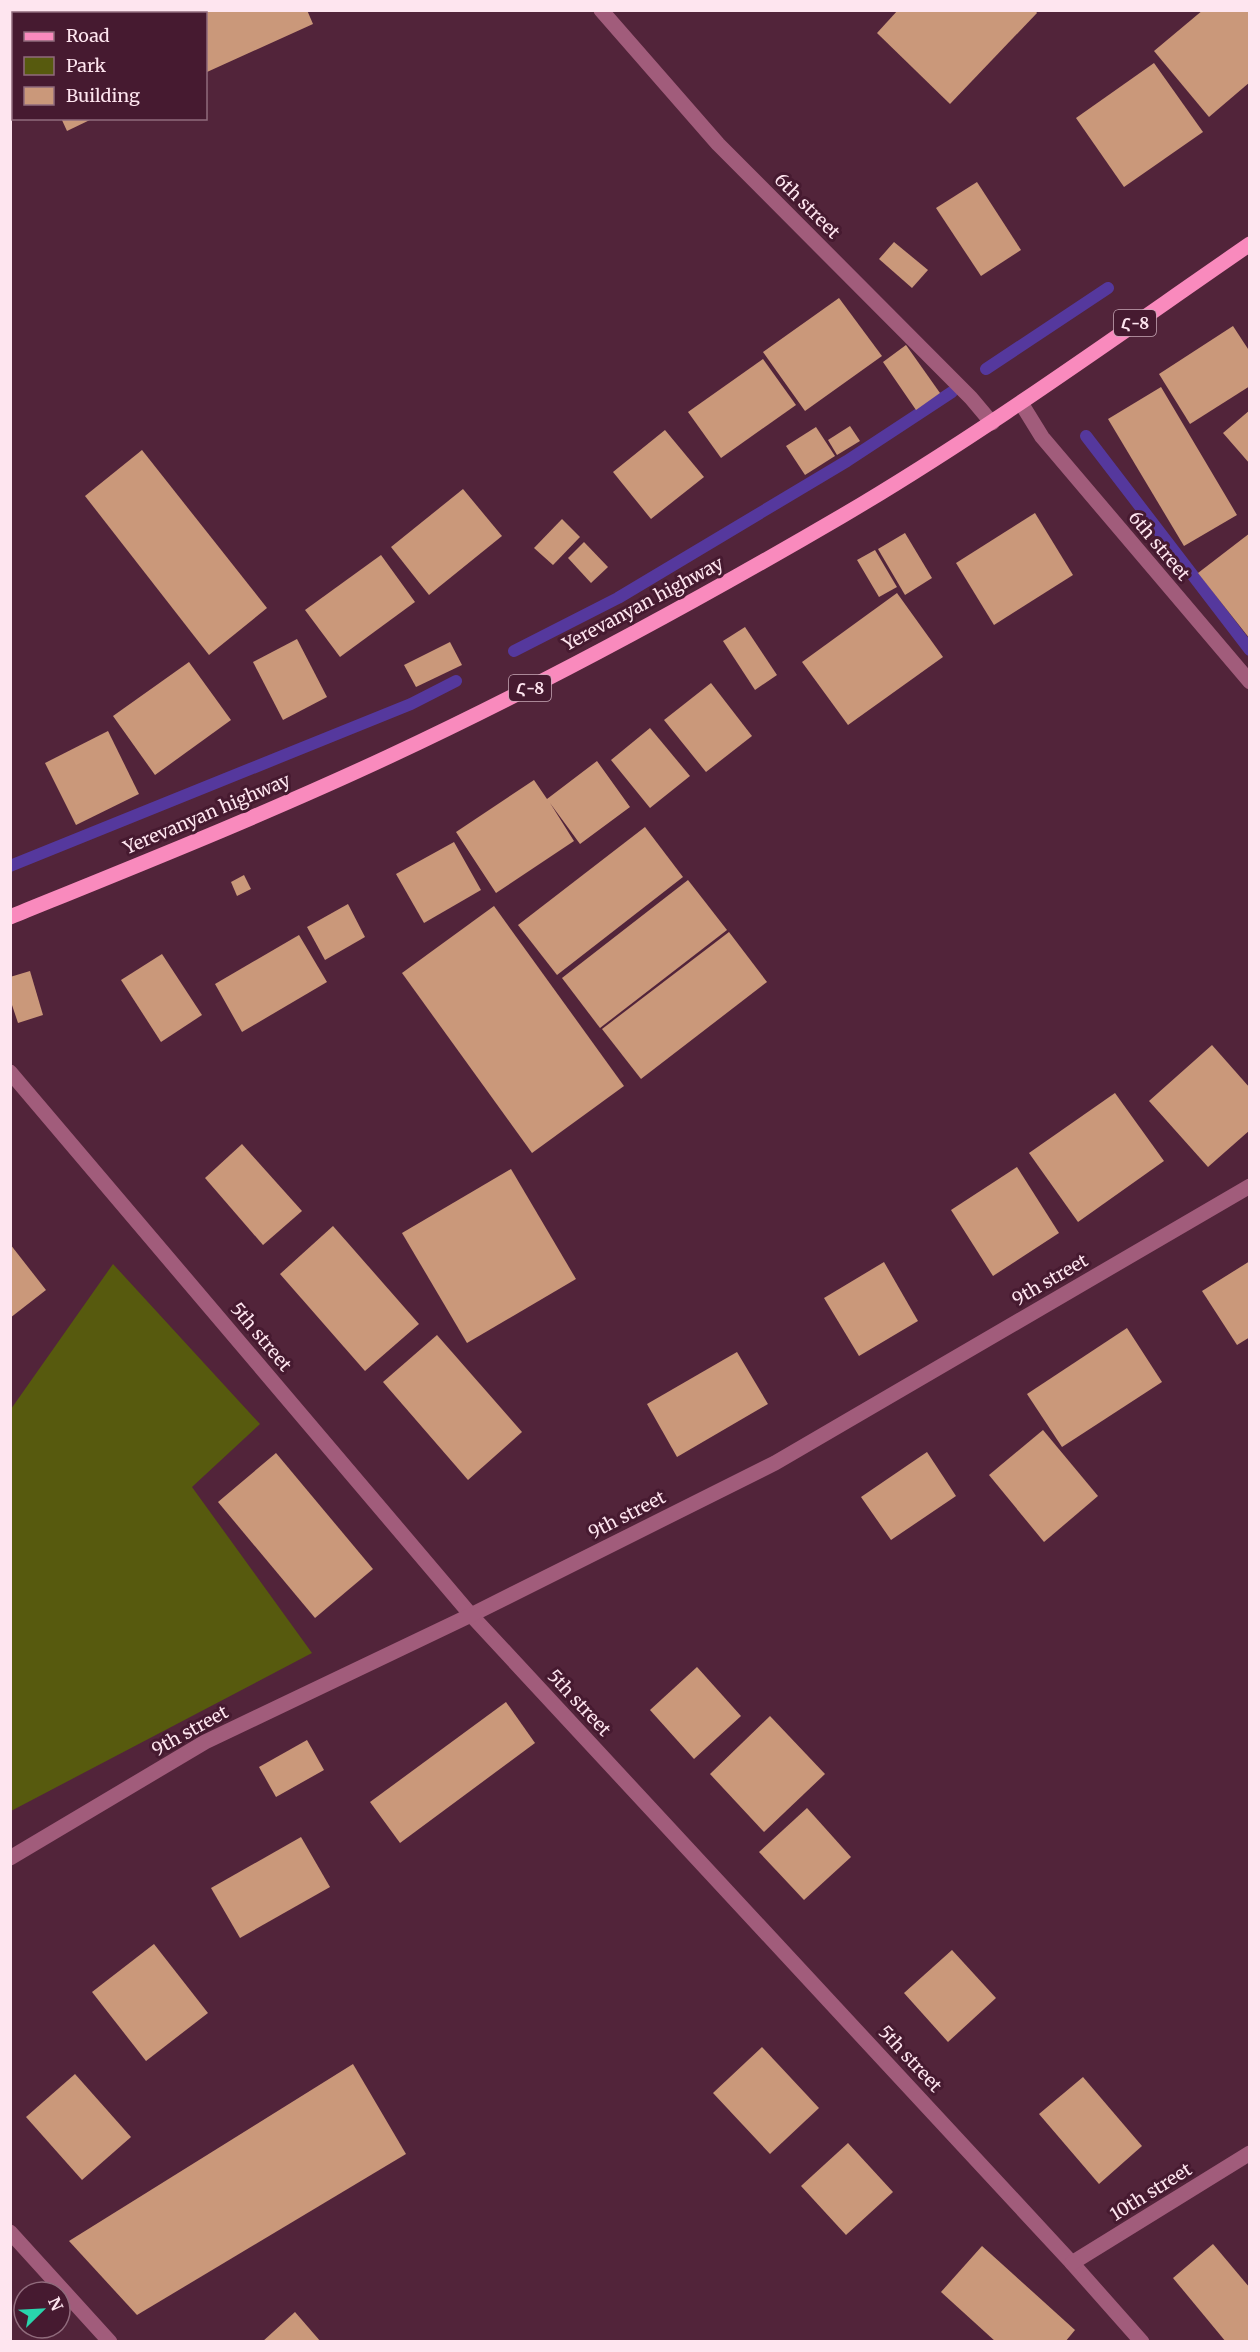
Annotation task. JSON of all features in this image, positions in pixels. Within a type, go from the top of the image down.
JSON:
[{"type":"main road","name":"Yerevanyan highway","points":[[10,917],[159,857],[388,757],[508,699],[745,572],[845,514],[992,423],[1250,244]]},
{"type":"street","name":"6th street","points":[[601,10],[718,144],[971,398],[992,423]]},
{"type":"street","name":"6th street","points":[[1021,403],[1042,437],[1250,682]]},
{"type":"street","name":"5th street","points":[[10,1072],[471,1615],[1072,2263],[1142,2342]]},
{"type":"street","name":"9th street","points":[[10,1858],[205,1743],[471,1615],[775,1463],[1250,1186]]},
{"type":"street","name":"10th street","points":[[1072,2263],[1250,2154]]},
{"type":"street","points":[[10,2232],[110,2342]]},
{"type":"green space","points":[[113,1264],[260,1424],[192,1487],[312,1653],[11,1811],[11,1409]]},
{"type":"building","points":[[194,10],[307,10],[313,24],[207,72],[207,12],[190,12]]},
{"type":"building","points":[[898,10],[1035,10],[1037,13],[950,104],[877,33]]},
{"type":"building","points":[[1203,10],[1250,10],[1250,82],[1209,117],[1154,51]]},
{"type":"building","points":[[1154,63],[1203,132],[1124,187],[1076,118]]},
{"type":"building","points":[[62,120],[90,120],[67,131]]},
{"type":"building","points":[[977,182],[1021,250],[981,276],[936,208]]},
{"type":"building","points":[[894,242],[928,270],[912,288],[879,259]]},
{"type":"building","points":[[839,298],[882,356],[805,411],[763,352]]},
{"type":"building","points":[[1233,326],[1250,352],[1250,386],[1190,424],[1159,374]]},
{"type":"building","points":[[906,345],[940,393],[916,410],[883,362]]},
{"type":"building","points":[[763,359],[796,405],[721,458],[688,412]]},
{"type":"building","points":[[1161,387],[1237,515],[1184,546],[1108,419]]},
{"type":"building","points":[[1250,410],[1250,464],[1223,433]]},
{"type":"building","points":[[850,426],[860,441],[837,455],[828,440]]},
{"type":"building","points":[[816,427],[835,456],[805,475],[786,446]]},
{"type":"building","points":[[665,430],[704,477],[651,519],[613,472]]},
{"type":"building","points":[[142,450],[267,608],[209,655],[85,496]]},
{"type":"building","points":[[463,489],[502,536],[429,595],[391,547]]},
{"type":"building","points":[[1035,513],[1073,575],[994,625],[956,563]]},
{"type":"building","points":[[562,519],[580,537],[553,565],[534,548]]},
{"type":"building","points":[[905,533],[932,578],[905,595],[878,549]]},
{"type":"building","points":[[1250,533],[1250,639],[1198,573]]},
{"type":"building","points":[[584,542],[608,567],[591,583],[568,558]]},
{"type":"building","points":[[875,550],[897,587],[879,597],[857,560]]},
{"type":"building","points":[[381,555],[415,602],[340,657],[305,610]]},
{"type":"building","points":[[897,593],[943,657],[848,725],[802,662]]},
{"type":"building","points":[[745,627],[777,675],[755,690],[723,641]]},
{"type":"building","points":[[297,639],[327,697],[283,720],[253,662]]},
{"type":"building","points":[[450,642],[462,665],[416,687],[404,665]]},
{"type":"building","points":[[189,662],[231,720],[155,775],[113,716]]},
{"type":"building","points":[[711,683],[752,736],[706,772],[664,720]]},
{"type":"building","points":[[650,728],[690,776],[650,808],[611,760]]},
{"type":"building","points":[[108,731],[139,794],[76,825],[45,763]]},
{"type":"building","points":[[597,761],[630,807],[580,844],[550,803],[574,841],[496,893],[456,832],[534,780],[547,799]]},
{"type":"building","points":[[645,827],[683,877],[557,975],[518,925]]},
{"type":"building","points":[[454,842],[481,890],[424,923],[396,874]]},
{"type":"building","points":[[244,875],[251,889],[237,896],[231,882]]},
{"type":"building","points":[[688,880],[727,930],[600,1028],[562,978]]},
{"type":"building","points":[[348,904],[365,937],[325,960],[307,927]]},
{"type":"building","points":[[494,906],[624,1086],[532,1153],[402,973]]},
{"type":"building","points":[[729,932],[767,982],[641,1079],[602,1029]]},
{"type":"building","points":[[299,935],[327,982],[242,1032],[215,984]]},
{"type":"building","points":[[162,954],[202,1015],[161,1042],[121,980]]},
{"type":"building","points":[[30,971],[43,1015],[18,1023],[10,999],[10,977]]},
{"type":"building","points":[[1212,1045],[1250,1088],[1250,1130],[1208,1167],[1149,1101]]},
{"type":"building","points":[[1115,1093],[1164,1161],[1078,1222],[1029,1153]]},
{"type":"building","points":[[242,1144],[302,1211],[263,1245],[205,1178]]},
{"type":"building","points":[[1017,1167],[1059,1233],[993,1276],[951,1210]]},
{"type":"building","points":[[511,1169],[576,1279],[467,1343],[402,1233]]},
{"type":"building","points":[[333,1226],[419,1324],[365,1371],[280,1274]]},
{"type":"building","points":[[10,1244],[46,1290],[10,1318]]},
{"type":"building","points":[[1250,1261],[1250,1337],[1237,1345],[1202,1291]]},
{"type":"building","points":[[884,1262],[918,1321],[859,1356],[824,1298]]},
{"type":"building","points":[[1127,1328],[1162,1382],[1062,1447],[1027,1394]]},
{"type":"building","points":[[437,1335],[522,1432],[468,1480],[383,1382]]},
{"type":"building","points":[[737,1352],[768,1404],[677,1457],[647,1404]]},
{"type":"building","points":[[1043,1430],[1098,1496],[1044,1542],[989,1475]]},
{"type":"building","points":[[927,1452],[956,1496],[891,1540],[861,1497]]},
{"type":"building","points":[[276,1453],[373,1569],[315,1618],[218,1502]]},
{"type":"building","points":[[697,1667],[741,1716],[694,1759],[650,1710]]},
{"type":"building","points":[[506,1702],[535,1743],[400,1843],[370,1802]]},
{"type":"building","points":[[770,1716],[825,1774],[764,1832],[710,1774]]},
{"type":"building","points":[[307,1740],[324,1770],[276,1797],[259,1767]]},
{"type":"building","points":[[807,1808],[851,1857],[804,1900],[759,1852]]},
{"type":"building","points":[[301,1837],[330,1887],[240,1938],[211,1888]]},
{"type":"building","points":[[154,1944],[208,2013],[146,2061],[92,1992]]},
{"type":"building","points":[[952,1950],[996,1998],[948,2042],[904,1993]]},
{"type":"building","points":[[762,2047],[819,2108],[770,2154],[713,2093]]},
{"type":"building","points":[[353,2064],[406,2154],[137,2315],[69,2241]]},
{"type":"building","points":[[75,2074],[131,2137],[82,2180],[26,2117]]},
{"type":"building","points":[[1083,2077],[1142,2146],[1099,2184],[1039,2114]]},
{"type":"building","points":[[848,2143],[893,2192],[846,2235],[801,2186]]},
{"type":"building","points":[[1213,2244],[1250,2288],[1250,2342],[1226,2342],[1173,2278]]},
{"type":"building","points":[[982,2246],[1075,2330],[1065,2342],[996,2342],[941,2292]]},
{"type":"building","points":[[295,2312],[321,2342],[262,2342]]},
{"type":"waterway","points":[[986,369],[1108,288]]},
{"type":"waterway","points":[[514,651],[618,598],[847,461],[952,392]]},
{"type":"waterway","points":[[1086,436],[1250,650]]},
{"type":"waterway","points":[[10,866],[411,704],[456,681]]}]
